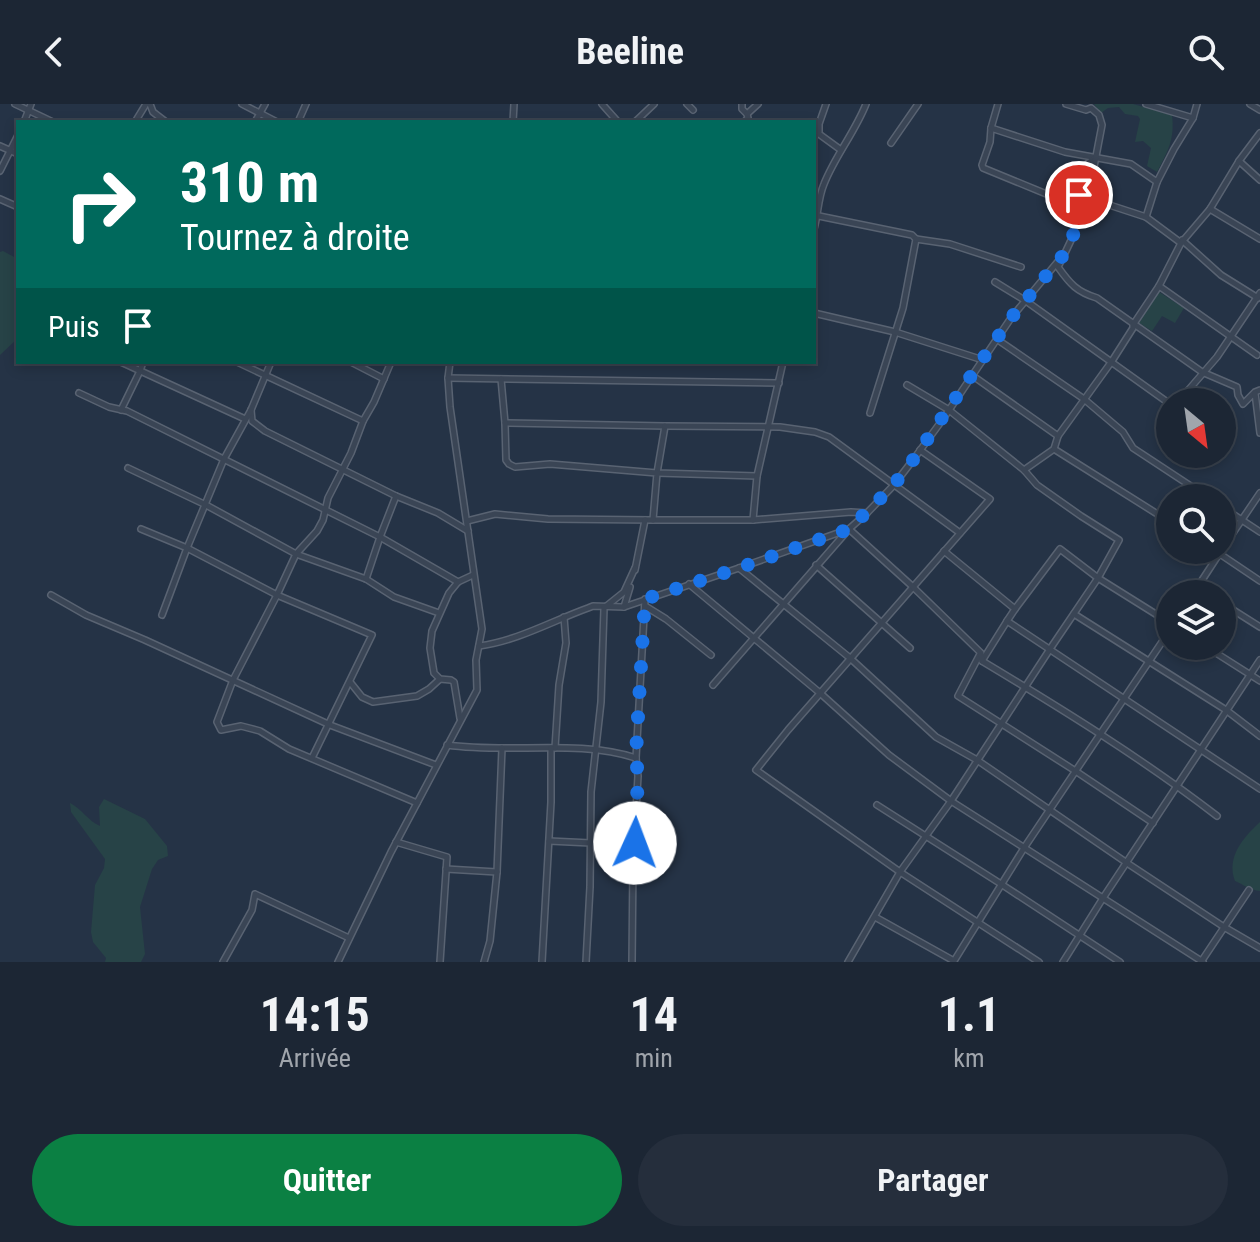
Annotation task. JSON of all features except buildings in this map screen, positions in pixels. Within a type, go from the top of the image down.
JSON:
[{"type":"street","points":[[15,104],[30,107],[50,120]]},
{"type":"street","points":[[148,104],[163,120]]},
{"type":"street","points":[[242,104],[274,120]]},
{"type":"street","points":[[256,120],[265,104]]},
{"type":"street","points":[[602,104],[616,120]]},
{"type":"street","points":[[637,120],[654,104]]},
{"type":"street","points":[[687,104],[693,110]]},
{"type":"street","points":[[742,104],[747,114]]},
{"type":"street","points":[[746,120],[747,114],[758,104]]},
{"type":"street","points":[[826,104],[819,134],[841,150]]},
{"type":"street","points":[[866,104],[823,185],[816,216],[950,244],[1021,267]]},
{"type":"street","points":[[891,143],[917,104]]},
{"type":"street","points":[[998,104],[982,165],[986,170],[1061,200],[1079,195]]},
{"type":"street","points":[[1066,104],[1091,108],[1102,120],[1088,198],[1058,267],[1068,281],[1088,296],[1097,298],[1202,372],[1237,387],[1243,404],[1258,391]]},
{"type":"street","points":[[1146,104],[1193,118]]},
{"type":"street","points":[[1146,217],[1157,182],[1193,118],[1197,104]]},
{"type":"street","points":[[1250,104],[1260,110]]},
{"type":"street","points":[[991,128],[1065,152],[1131,164],[1157,182]]},
{"type":"street","points":[[1024,470],[1054,449],[1058,436],[1112,361],[1159,286],[1182,242],[1210,209],[1260,133]]},
{"type":"street","points":[[0,171],[16,140]]},
{"type":"street","points":[[0,146],[16,153]]},
{"type":"street","points":[[1082,214],[1078,209],[1079,195],[1087,164],[1096,157]]},
{"type":"street","points":[[1239,161],[1260,180]]},
{"type":"street","points":[[816,183],[823,185]]},
{"type":"street","points":[[1088,198],[1146,217],[1221,275],[1259,297],[1217,357],[1189,388]]},
{"type":"street","points":[[1210,209],[1260,239]]},
{"type":"street","points":[[870,413],[908,289],[916,239]]},
{"type":"street","points":[[713,685],[816,565],[893,486],[1011,318],[1065,253]]},
{"type":"street","points":[[995,282],[1156,394]]},
{"type":"street","points":[[1159,286],[1257,355]]},
{"type":"street","points":[[816,313],[895,332],[983,360]]},
{"type":"street","points":[[998,340],[1084,399],[1123,432],[1133,448],[1188,484]]},
{"type":"street","points":[[125,364],[245,419]]},
{"type":"street","points":[[121,410],[142,364]]},
{"type":"street","points":[[241,364],[363,421]]},
{"type":"street","points":[[162,615],[224,459],[251,410],[270,364]]},
{"type":"street","points":[[355,364],[384,379]]},
{"type":"street","points":[[390,364],[328,498],[317,531],[296,554],[233,680],[217,722],[219,728],[224,730],[241,726],[260,731],[289,749],[417,803]]},
{"type":"street","points":[[338,962],[396,842],[476,695],[476,660],[482,629],[450,407],[450,364]]},
{"type":"street","points":[[753,520],[757,476],[783,364]]},
{"type":"street","points":[[973,376],[1058,436]]},
{"type":"street","points":[[448,378],[779,383]]},
{"type":"street","points":[[501,379],[506,460],[515,467],[550,464],[657,473],[757,476]]},
{"type":"street","points":[[848,962],[900,872],[951,801],[1098,578],[1119,540],[1037,485],[1024,470],[949,410],[907,385]]},
{"type":"street","points":[[1258,391],[1260,433]]},
{"type":"street","points":[[79,393],[224,459],[380,537],[458,582]]},
{"type":"street","points":[[251,410],[252,421],[258,427],[396,496],[438,513],[469,532]]},
{"type":"street","points":[[505,423],[767,427],[815,432],[829,437],[960,533]]},
{"type":"street","points":[[653,520],[665,426]]},
{"type":"street","points":[[1054,449],[1156,513]]},
{"type":"street","points":[[920,450],[990,499],[756,770],[900,872],[1039,962]]},
{"type":"street","points":[[128,468],[206,505],[296,554],[366,579],[394,597],[439,613]]},
{"type":"street","points":[[1236,527],[1260,493]]},
{"type":"street","points":[[366,579],[396,496]]},
{"type":"street","points":[[467,521],[495,514],[548,519],[753,520],[867,513]]},
{"type":"street","points":[[1236,515],[1260,532]]},
{"type":"street","points":[[624,607],[645,520]]},
{"type":"street","points":[[141,529],[187,548],[277,595],[372,635],[312,758]]},
{"type":"street","points":[[479,646],[517,637],[593,606],[624,607],[645,603],[689,584],[849,529]]},
{"type":"street","points":[[849,529],[981,653],[982,661]]},
{"type":"street","points":[[982,661],[1015,609],[1060,549],[1098,578],[1156,614]]},
{"type":"street","points":[[944,551],[1015,609]]},
{"type":"street","points":[[1236,563],[1260,581]]},
{"type":"street","points":[[816,565],[910,648]]},
{"type":"street","points":[[586,962],[591,792],[601,702],[604,608],[624,592],[635,568]]},
{"type":"street","points":[[739,568],[850,658],[936,737],[977,760],[1127,863],[1260,948]]},
{"type":"street","points":[[461,721],[454,682],[440,679],[434,673],[430,648],[432,631],[449,593],[458,582],[473,575]]},
{"type":"street","points":[[689,584],[889,755],[951,801],[1202,962],[1249,890]]},
{"type":"street","points":[[51,595],[86,615],[330,725],[436,765]]},
{"type":"street","points":[[645,603],[711,655]]},
{"type":"street","points":[[632,962],[636,758],[645,603]]},
{"type":"street","points":[[1236,612],[1260,627]]},
{"type":"street","points":[[1074,614],[1226,710],[1260,736]]},
{"type":"street","points":[[542,962],[553,748],[566,643],[564,617]]},
{"type":"street","points":[[1007,621],[1260,789]]},
{"type":"street","points":[[875,917],[954,962],[1024,848],[1156,651]]},
{"type":"street","points":[[981,653],[958,696],[1153,823]]},
{"type":"street","points":[[1227,660],[1260,681]]},
{"type":"street","points":[[1063,962],[1260,660]]},
{"type":"street","points":[[982,661],[1177,785],[1217,816]]},
{"type":"street","points":[[350,682],[362,697],[373,702],[417,696],[440,679]]},
{"type":"street","points":[[447,745],[596,750],[636,758]]},
{"type":"street","points":[[484,962],[490,941],[497,872],[502,748]]},
{"type":"street","points":[[877,805],[1120,962]]},
{"type":"street","points":[[549,841],[591,843]]},
{"type":"street","points":[[396,842],[447,857],[440,962]]},
{"type":"street","points":[[446,869],[497,872]]},
{"type":"street","points":[[223,962],[252,910],[255,894],[349,938]]},
{"type":"green space","points":[[1094,104],[1133,104],[1172,115],[1170,145],[1157,172],[1147,166],[1151,148],[1143,141],[1135,142],[1138,116],[1125,114],[1119,107],[1108,108],[1101,113]]},
{"type":"green space","points":[[0,252],[16,258],[16,340],[0,355]]},
{"type":"green space","points":[[1159,292],[1184,308],[1175,323],[1162,316],[1152,331],[1139,323]]},
{"type":"green space","points":[[104,799],[145,819],[167,846],[168,856],[158,860],[152,869],[140,907],[145,954],[141,962],[105,962],[106,958],[93,942],[95,885],[105,859],[71,812],[70,803],[100,826],[99,807]]},
{"type":"green space","points":[[1260,822],[1260,891],[1235,881],[1233,864],[1242,841]]},
{"type":"route","points":[[635,843],[636,758],[645,599],[849,529],[867,513],[913,460],[1011,318],[1065,253],[1075,224],[1082,214],[1078,209],[1079,195]]}]
